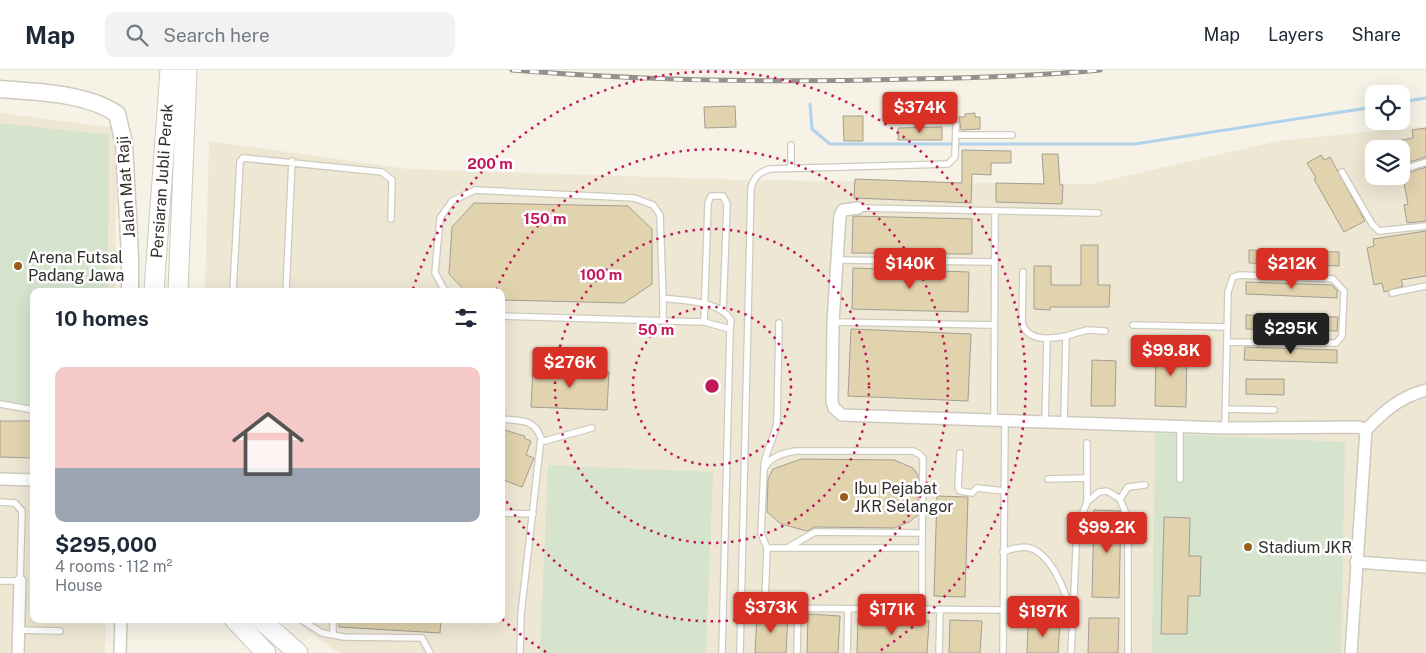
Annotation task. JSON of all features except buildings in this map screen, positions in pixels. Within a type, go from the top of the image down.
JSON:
[{"type":"main road","name":"Persiaran Jubli Perak","points":[[154,288],[170,70]]},
{"type":"main road","name":"Persiaran Jubli Perak","points":[[178,288],[187,70]]},
{"type":"main road","points":[[238,623],[266,653]]},
{"type":"main road","points":[[264,623],[298,653]]},
{"type":"street","name":"Jalan Mat Raji","points":[[0,89],[87,100],[105,106],[117,114],[124,143],[130,288]]},
{"type":"street","points":[[858,208],[843,210],[840,215],[833,322],[832,402],[834,408],[842,415],[1064,424],[1225,428],[1352,427],[1366,430]]},
{"type":"street","points":[[1352,653],[1356,562],[1366,430],[1384,411],[1400,400],[1426,390]]},
{"type":"street","points":[[0,479],[30,480]]},
{"type":"street","points":[[1356,562],[1426,568]]},
{"type":"street","points":[[18,653],[20,581]]},
{"type":"street","points":[[120,653],[121,623]]},
{"type":"lane","points":[[740,653],[751,188],[753,180],[764,171],[940,165],[953,161],[956,150],[956,125]]},
{"type":"lane","points":[[956,136],[1012,135]]},
{"type":"lane","points":[[791,145],[792,169]]},
{"type":"lane","points":[[233,288],[241,159],[251,157],[375,170],[390,176],[392,180],[391,219]]},
{"type":"lane","points":[[286,288],[292,161]]},
{"type":"lane","points":[[1410,167],[1426,162]]},
{"type":"lane","points":[[1342,172],[1372,224],[1379,230],[1426,226]]},
{"type":"lane","points":[[443,288],[435,273],[440,218],[452,201],[475,190],[634,198],[654,205],[660,215],[663,320]]},
{"type":"lane","points":[[704,322],[708,203],[711,196],[717,195],[723,196],[727,204],[723,311]]},
{"type":"lane","points":[[858,208],[1098,213]]},
{"type":"lane","points":[[995,212],[993,325],[1004,491],[1003,653]]},
{"type":"lane","points":[[837,260],[994,262]]},
{"type":"lane","points":[[1023,272],[1022,323],[1024,330],[1029,335],[1047,339],[1087,330],[1105,331]]},
{"type":"lane","points":[[1225,428],[1227,327],[1230,283],[1233,278],[1240,275],[1333,279],[1344,291],[1342,336],[1336,344],[1227,342]]},
{"type":"lane","points":[[1392,293],[1426,286]]},
{"type":"lane","points":[[663,298],[704,304],[723,311],[731,320],[722,653]]},
{"type":"lane","points":[[505,316],[704,322],[730,329]]},
{"type":"lane","points":[[833,322],[993,325]]},
{"type":"lane","points":[[779,323],[777,422],[775,437],[765,458],[761,533],[766,548],[767,605],[770,608],[798,609],[1003,610]]},
{"type":"lane","points":[[1133,325],[1227,327]]},
{"type":"lane","points":[[1064,424],[1066,336]]},
{"type":"lane","points":[[1045,423],[1047,339]]},
{"type":"lane","points":[[0,404],[30,409]]},
{"type":"lane","points":[[1225,408],[1274,410]]},
{"type":"lane","points":[[505,419],[530,422],[537,428],[540,442],[521,614],[520,653]]},
{"type":"lane","points":[[1180,427],[1180,479]]},
{"type":"lane","points":[[540,442],[592,428]]},
{"type":"lane","points":[[1072,653],[1077,528],[1087,502],[1087,443]]},
{"type":"lane","points":[[764,469],[768,461],[795,451],[913,452],[919,454],[923,458],[922,610]]},
{"type":"lane","points":[[960,453],[958,487],[960,490],[972,493],[977,488],[1004,491]]},
{"type":"lane","points":[[1048,479],[1086,478]]},
{"type":"lane","points":[[1120,498],[1128,487],[1145,485]]},
{"type":"lane","points":[[1087,502],[1099,492],[1107,491],[1120,498],[1128,518],[1128,653]]},
{"type":"lane","points":[[0,502],[14,503],[22,510],[20,581],[0,581]]},
{"type":"lane","points":[[505,512],[532,514]]},
{"type":"lane","points":[[788,548],[815,532],[922,533]]},
{"type":"lane","points":[[766,548],[922,548]]},
{"type":"lane","points":[[1003,552],[1017,548],[1031,548],[1050,564],[1063,586],[1073,616]]},
{"type":"lane","points":[[797,653],[798,609]]},
{"type":"lane","points":[[847,653],[848,610]]},
{"type":"lane","points":[[939,653],[940,610]]},
{"type":"lane","points":[[306,623],[322,633],[333,635],[422,638],[430,653]]},
{"type":"lane","points":[[333,623],[333,635]]},
{"type":"lane","points":[[19,630],[60,631]]},
{"type":"shaded area","points":[[0,113],[117,128],[115,288],[30,288],[30,623],[106,623],[105,653],[0,653]]},
{"type":"shaded area","points":[[1426,126],[1426,653],[340,653],[310,633],[299,623],[505,623],[505,288],[205,288],[209,141],[407,169],[745,180],[1091,184],[1277,141],[1386,130],[1410,130],[1410,128]]},
{"type":"green space","points":[[0,123],[109,135],[108,288],[30,288],[30,405],[0,400]]},
{"type":"green space","name":"Stadium JKR","points":[[1155,433],[1345,442],[1341,653],[1152,653]]},
{"type":"green space","points":[[548,465],[713,472],[706,653],[540,653]]},
{"type":"waterway","points":[[1410,101],[1426,98]]},
{"type":"waterway","points":[[810,104],[812,129],[830,144],[1135,144],[1365,108]]},
{"type":"railway","points":[[512,70],[661,79],[810,81],[982,77],[1100,70]]},
{"type":"place","name":"Arena Futsal Padang Jawa","points":[[18,266]]},
{"type":"place","name":"Ibu Pejabat JKR Selangor","points":[[844,497]]},
{"type":"place","name":"Stadium JKR","points":[[1248,547]]}]
